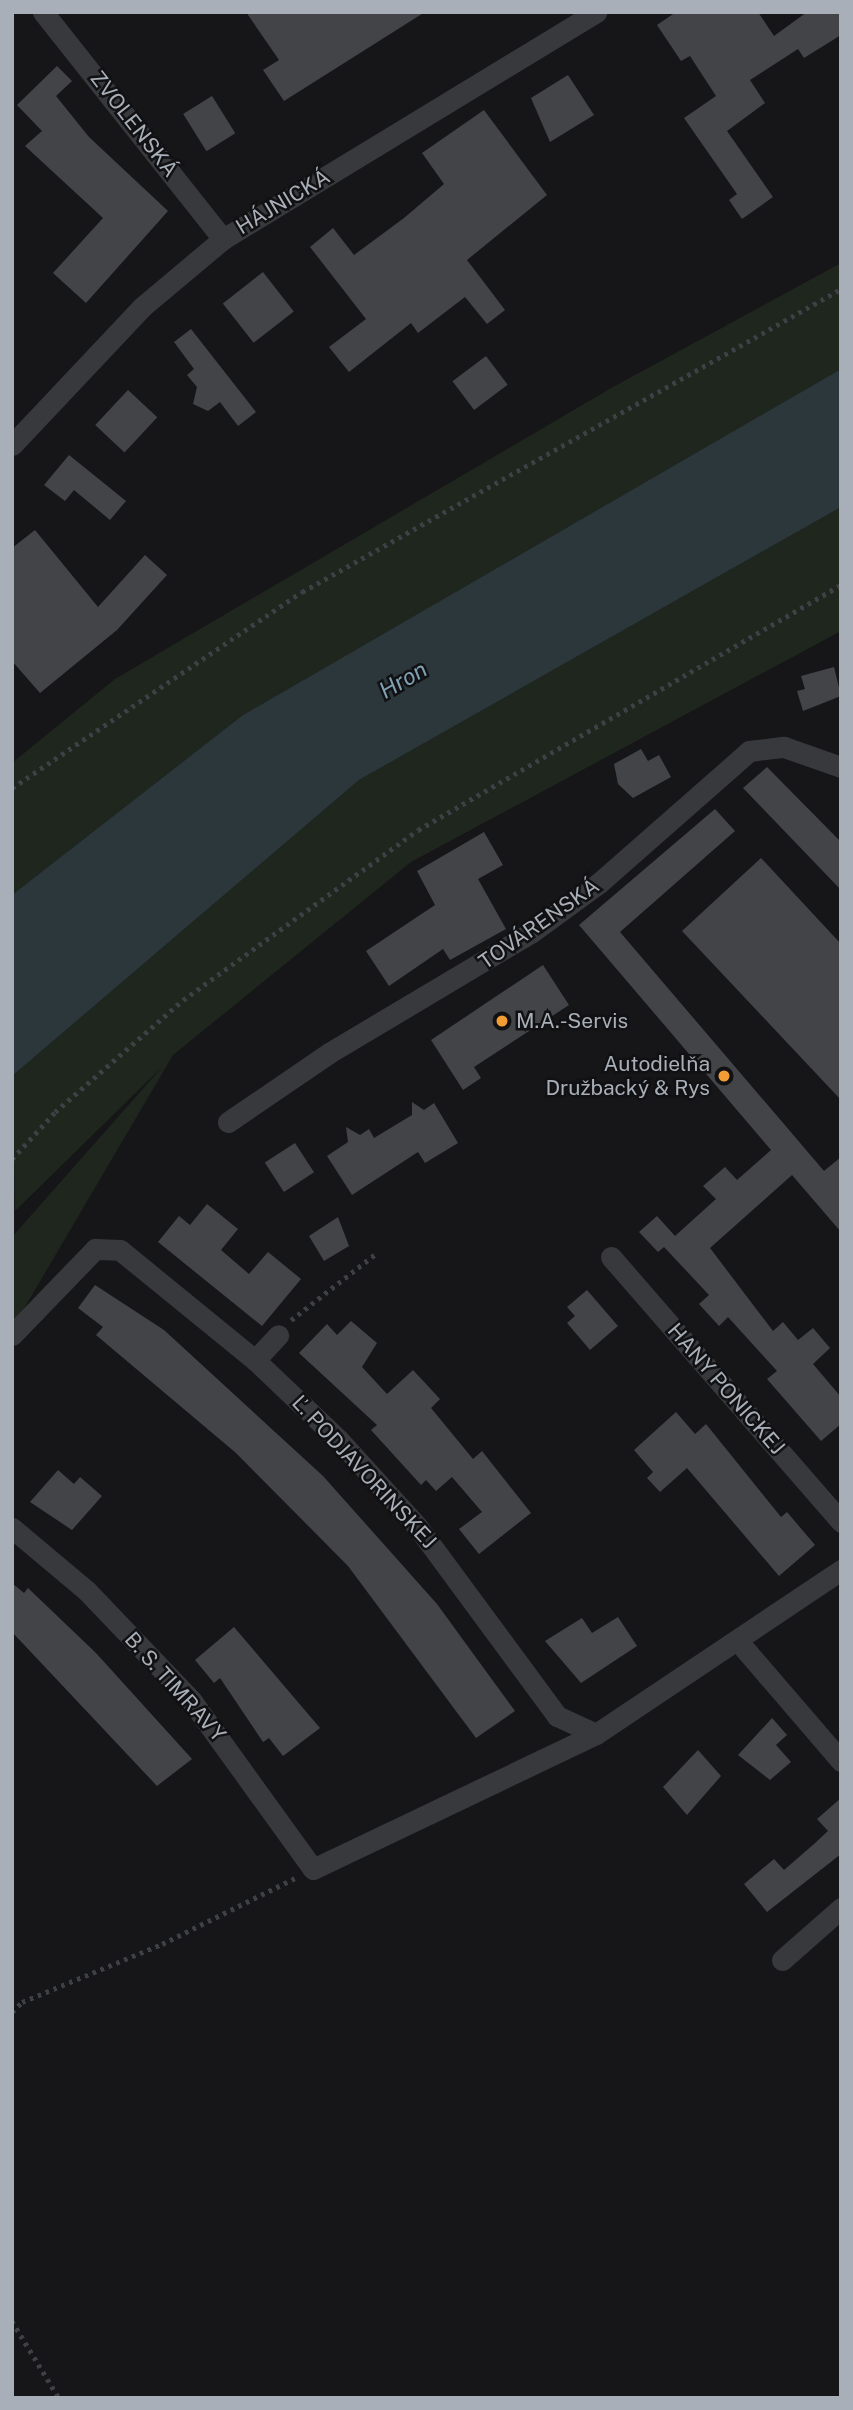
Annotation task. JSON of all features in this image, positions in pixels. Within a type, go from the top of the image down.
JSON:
[{"type":"street","name":"ZVOLENSKÁ","points":[[43,12],[223,239]]},
{"type":"street","name":"HÁJNICKÁ","points":[[12,445],[142,307],[223,239],[597,12]]},
{"type":"street","name":"TOVÁRENSKÁ","points":[[228,1122],[329,1053],[532,932],[599,883],[749,751],[784,747],[841,767]]},
{"type":"street","name":"Ľ. PODJAVORINSKEJ","points":[[12,1335],[95,1249],[120,1250],[256,1360],[417,1526],[557,1716],[596,1734]]},
{"type":"street","name":"HANY PONICKEJ","points":[[611,1257],[841,1522]]},
{"type":"street","points":[[256,1360],[278,1335]]},
{"type":"street","name":"B. S. TIMRAVY","points":[[12,1528],[87,1591],[191,1700],[313,1869]]},
{"type":"street","points":[[313,1869],[596,1734],[841,1570]]},
{"type":"street","points":[[737,1640],[841,1762]]},
{"type":"street","points":[[782,1959],[841,1908]]},
{"type":"path","points":[[12,788],[302,592],[841,289]]},
{"type":"path","points":[[12,1159],[55,1112],[183,1000],[418,830],[841,585]]},
{"type":"path","points":[[278,1335],[313,1298],[378,1252]]},
{"type":"path","points":[[12,2012],[313,1869]]},
{"type":"path","points":[[12,2321],[59,2398]]},
{"type":"shaded area","points":[[841,263],[841,369],[243,715],[12,895],[12,763],[115,679],[613,387]]},
{"type":"shaded area","points":[[841,507],[841,631],[411,862],[173,1055],[12,1329],[12,1237],[163,1066],[15,1211],[12,1076],[359,780]]},
{"type":"water","name":"Hron","points":[[841,369],[841,507],[359,780],[12,1076],[12,895],[243,715]]},
{"type":"building","points":[[246,12],[425,12],[284,101],[263,70],[279,60]]},
{"type":"building","points":[[676,12],[758,12],[774,36],[807,12],[841,12],[841,35],[804,58],[798,49],[750,80],[765,103],[727,131],[773,197],[742,219],[729,200],[737,194],[684,118],[716,96],[690,56],[681,61],[657,25]]},
{"type":"building","points":[[57,66],[72,81],[56,96],[89,137],[168,211],[86,303],[53,273],[103,218],[25,146],[42,131],[17,105]]},
{"type":"building","points":[[568,75],[594,115],[550,142],[531,98]]},
{"type":"building","points":[[212,96],[235,133],[206,151],[183,114]]},
{"type":"building","points":[[484,110],[547,195],[467,260],[505,310],[487,324],[465,297],[418,333],[411,323],[349,372],[329,347],[366,319],[310,247],[333,228],[354,255],[404,218],[444,184],[422,153]]},
{"type":"building","points":[[263,272],[294,311],[254,343],[223,303]]},
{"type":"building","points":[[191,329],[256,412],[238,426],[220,402],[208,411],[193,404],[197,387],[187,375],[194,369],[174,342]]},
{"type":"building","points":[[486,356],[508,385],[474,410],[452,381]]},
{"type":"building","points":[[128,390],[157,417],[125,452],[95,425]]},
{"type":"building","points":[[69,455],[126,501],[110,520],[74,490],[65,501],[44,485]]},
{"type":"building","points":[[35,530],[98,607],[145,555],[167,575],[117,630],[40,693],[12,661],[12,548]]},
{"type":"building","points":[[834,667],[841,696],[803,711],[797,691],[805,689],[801,676]]},
{"type":"building","points":[[641,749],[648,761],[659,755],[671,777],[633,798],[618,784],[614,764]]},
{"type":"building","points":[[767,767],[841,842],[841,890],[743,788]]},
{"type":"building","points":[[715,809],[735,831],[620,932],[824,1171],[841,1157],[841,1232],[792,1175],[710,1248],[773,1331],[783,1322],[798,1340],[813,1328],[830,1348],[813,1364],[841,1397],[841,1424],[821,1441],[767,1379],[777,1371],[728,1317],[719,1326],[699,1304],[709,1295],[664,1247],[658,1252],[639,1232],[657,1216],[675,1236],[716,1199],[703,1186],[725,1167],[737,1180],[771,1150],[579,925]]},
{"type":"building","points":[[484,832],[503,865],[478,879],[506,929],[450,960],[443,949],[389,986],[366,951],[435,905],[417,871]]},
{"type":"building","points":[[761,858],[841,944],[841,1100],[682,931]]},
{"type":"building","name":"M.A.-Servis","points":[[543,965],[569,1005],[474,1067],[481,1078],[463,1090],[431,1040]]},
{"type":"building","points":[[412,1102],[424,1110],[434,1103],[458,1143],[425,1163],[418,1152],[352,1195],[327,1156],[348,1142],[346,1127],[360,1135],[369,1129],[374,1138],[412,1115]]},
{"type":"building","points":[[295,1143],[314,1172],[284,1192],[265,1163]]},
{"type":"building","points":[[207,1204],[238,1229],[221,1250],[249,1274],[268,1252],[301,1279],[262,1326],[158,1242],[179,1216],[190,1225]]},
{"type":"building","points":[[338,1217],[349,1246],[324,1261],[309,1236]]},
{"type":"building","points":[[95,1285],[164,1330],[323,1476],[437,1604],[515,1711],[476,1738],[348,1566],[236,1453],[96,1335],[103,1327],[78,1308]]},
{"type":"building","points":[[587,1290],[618,1326],[590,1350],[567,1323],[575,1316],[567,1307]]},
{"type":"building","points":[[351,1321],[377,1343],[362,1367],[387,1394],[413,1370],[440,1399],[431,1408],[473,1459],[482,1451],[531,1513],[479,1554],[459,1529],[482,1512],[452,1477],[436,1491],[426,1480],[421,1485],[371,1430],[377,1425],[299,1353],[327,1324],[337,1335]]},
{"type":"building","points":[[676,1412],[695,1434],[706,1424],[781,1517],[787,1512],[815,1545],[779,1576],[687,1468],[660,1492],[647,1478],[653,1472],[634,1450]]},
{"type":"building","points":[[58,1470],[74,1484],[80,1477],[102,1496],[72,1530],[30,1502]]},
{"type":"building","points":[[12,1583],[24,1593],[28,1588],[96,1653],[192,1759],[157,1786],[12,1632]]},
{"type":"building","points":[[618,1617],[637,1646],[581,1683],[545,1641],[582,1618],[592,1633]]},
{"type":"building","points":[[234,1627],[320,1728],[283,1756],[269,1738],[263,1742],[220,1678],[214,1683],[195,1660]]},
{"type":"building","points":[[772,1718],[787,1735],[776,1745],[791,1762],[770,1780],[738,1755]]},
{"type":"building","points":[[698,1750],[721,1776],[687,1815],[663,1787]]},
{"type":"building","points":[[841,1798],[841,1854],[767,1912],[744,1884],[774,1859],[784,1870],[814,1844],[828,1831],[817,1819]]},
{"type":"place","name":"M.A.-Servis","points":[[502,1021]]},
{"type":"place","name":"Autodielňa Družbacký & Rys","points":[[724,1076]]}]
